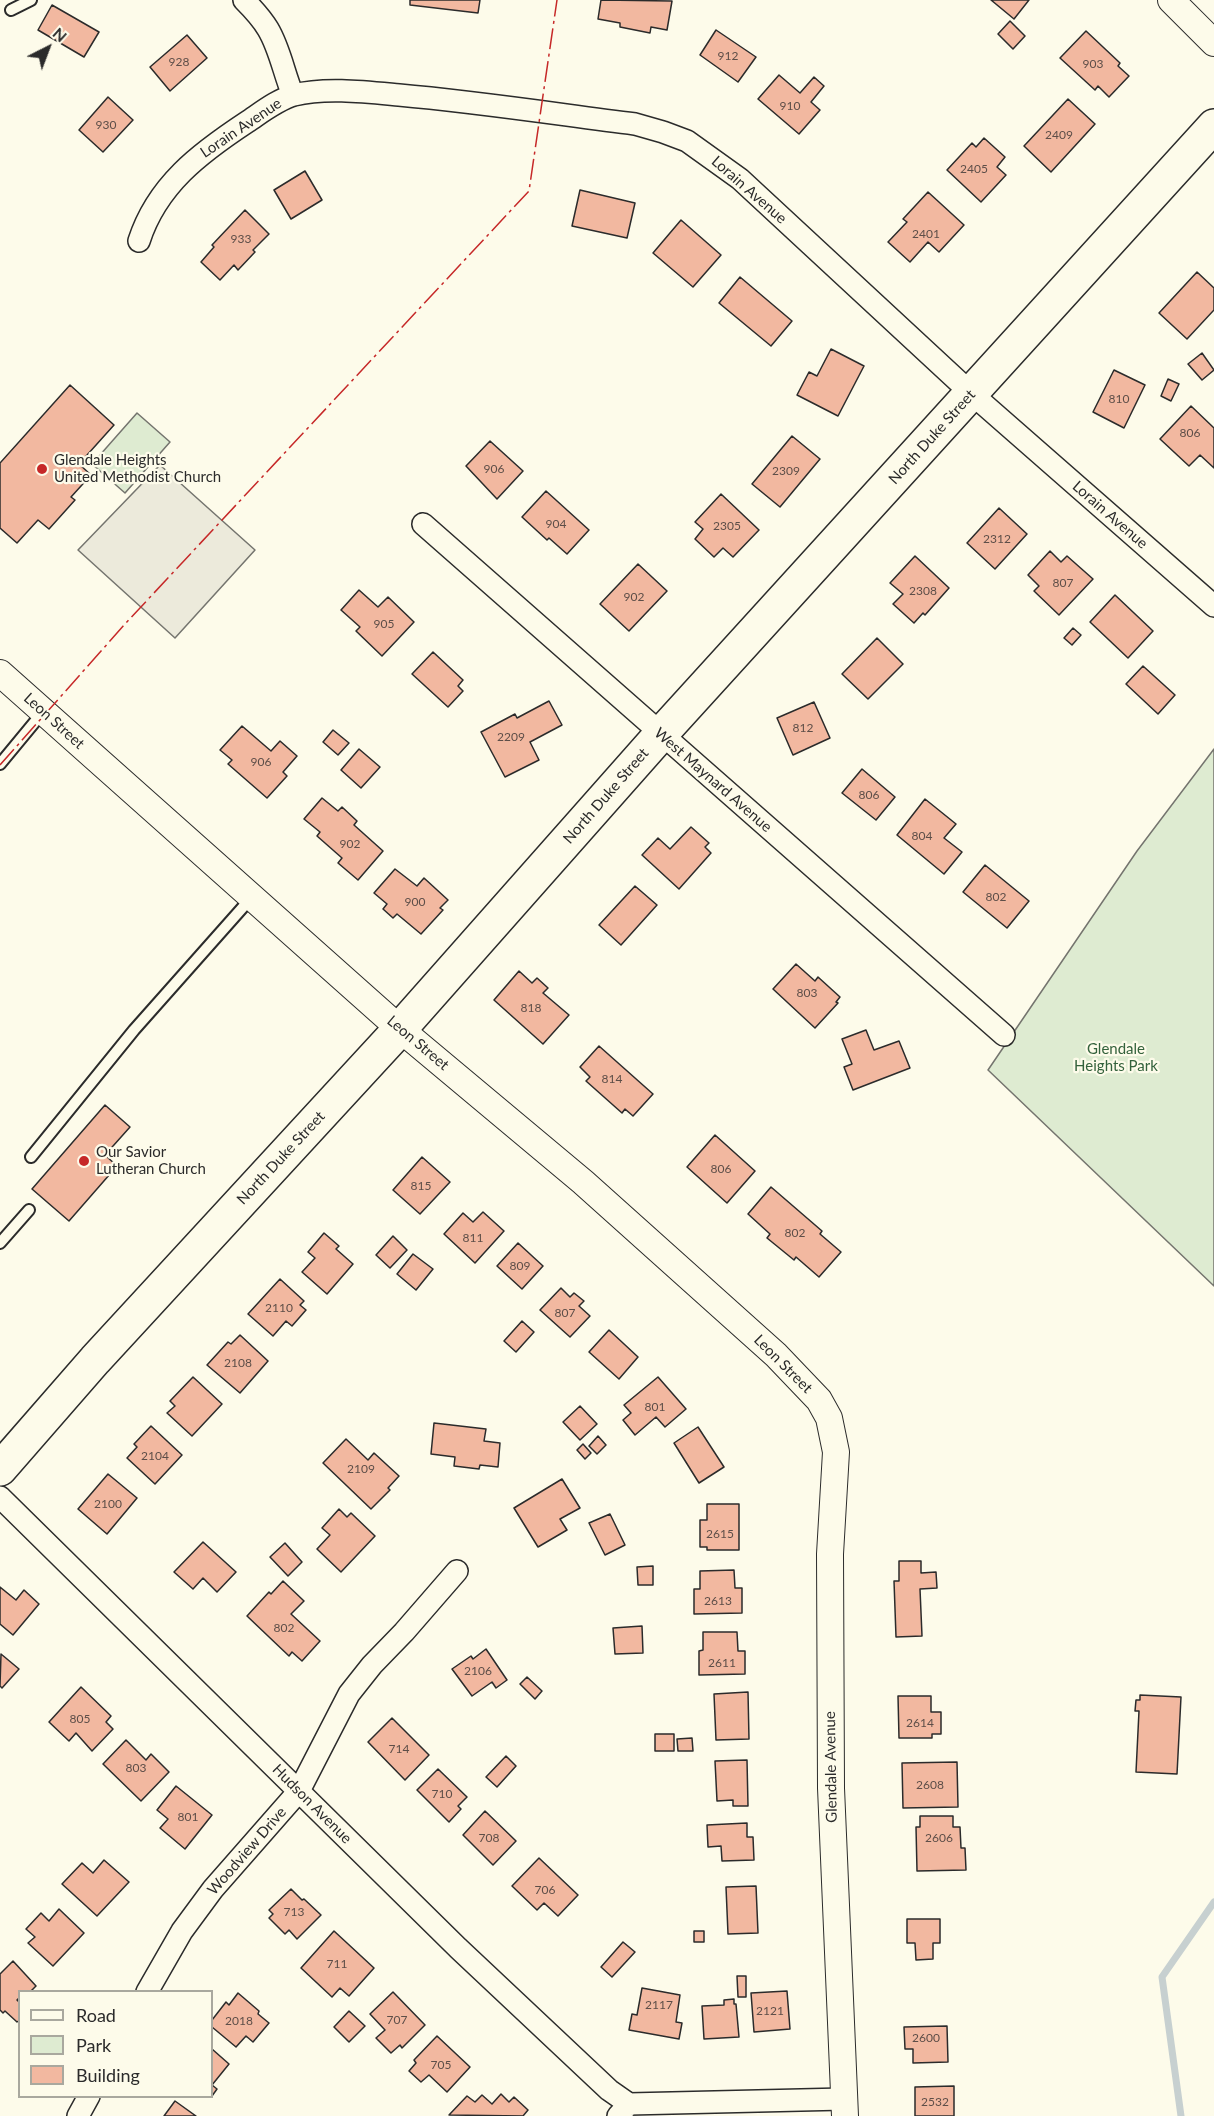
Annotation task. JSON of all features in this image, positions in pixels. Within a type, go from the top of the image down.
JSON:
[{"type":"highway","name":"North Duke Street","points":[[0,1469],[95,1360],[400,1029],[661,734],[1214,126]]},
{"type":"street","points":[[244,0],[268,28],[293,95]]},
{"type":"street","points":[[1171,0],[1214,43]]},
{"type":"street","name":"Lorain Avenue","points":[[139,241],[145,223],[162,196],[191,163],[206,149],[274,103],[293,95],[312,92],[366,92],[425,97],[635,124],[663,132],[687,141],[740,178],[972,394],[1214,606]]},
{"type":"street","name":"West Maynard Avenue","points":[[423,524],[1004,1035]]},
{"type":"street","name":"Leon Street","points":[[0,673],[400,1029],[583,1182],[767,1347],[806,1384],[819,1400],[829,1418]]},
{"type":"street","name":"Glendale Avenue","points":[[829,1418],[836,1452],[830,1554],[831,1776],[844,2107]]},
{"type":"street","name":"Hudson Avenue","points":[[0,1497],[466,1956],[609,2090],[624,2110]]},
{"type":"street","name":"Woodview Drive","points":[[148,1990],[182,1931],[213,1889],[299,1791],[349,1694],[372,1665],[457,1571]]},
{"type":"street","points":[[78,2116],[88,2098]]},
{"type":"street","points":[[624,2110],[844,2107]]},
{"type":"lane","points":[[11,10],[31,0]]},
{"type":"lane","points":[[0,764],[43,711]]},
{"type":"lane","points":[[31,1156],[134,1030],[252,897]]},
{"type":"lane","points":[[0,1243],[29,1210]]},
{"type":"green space","points":[[137,413],[170,442],[125,493],[92,464]]},
{"type":"green space","name":"Glendale Heights Park","points":[[1214,749],[1214,1286],[988,1070],[1137,851]]},
{"type":"shaded area","points":[[160,465],[255,550],[175,638],[78,550]]},
{"type":"building","points":[[410,0],[480,0],[478,13],[410,5]]},
{"type":"building","points":[[601,0],[672,1],[667,30],[651,27],[650,33],[620,27],[620,23],[598,19]]},
{"type":"building","points":[[991,0],[1029,0],[1014,19]]},
{"type":"building","points":[[52,5],[99,32],[84,57],[38,30]]},
{"type":"building","points":[[1010,21],[1025,36],[1013,49],[998,34]]},
{"type":"building","points":[[716,30],[756,57],[738,82],[700,55]]},
{"type":"building","points":[[1086,31],[1120,63],[1118,66],[1129,76],[1109,97],[1098,86],[1095,90],[1060,58]]},
{"type":"building","points":[[187,35],[207,58],[170,91],[150,67]]},
{"type":"building","points":[[779,75],[800,93],[814,77],[824,86],[811,102],[820,110],[799,134],[758,99]]},
{"type":"building","points":[[108,97],[133,120],[103,152],[79,130]]},
{"type":"building","points":[[1068,99],[1095,124],[1051,172],[1024,146]]},
{"type":"building","points":[[984,138],[1005,157],[997,167],[1006,175],[981,202],[947,170],[972,143],[976,147]]},
{"type":"building","points":[[305,171],[322,200],[291,219],[274,190]]},
{"type":"building","points":[[580,190],[635,203],[627,238],[572,226]]},
{"type":"building","points":[[928,192],[964,225],[939,252],[928,242],[910,262],[888,242],[907,222],[903,219]]},
{"type":"building","points":[[245,210],[269,234],[238,270],[234,265],[220,280],[201,262],[214,247],[212,245]]},
{"type":"building","points":[[681,220],[721,255],[693,287],[653,253]]},
{"type":"building","points":[[1197,272],[1214,288],[1214,310],[1187,339],[1159,313]]},
{"type":"building","points":[[740,277],[792,321],[771,346],[719,303]]},
{"type":"building","points":[[831,349],[864,366],[838,416],[797,395],[809,372],[817,376]]},
{"type":"building","points":[[1202,353],[1214,370],[1202,380],[1188,364]]},
{"type":"building","points":[[1114,370],[1145,385],[1124,428],[1093,412]]},
{"type":"building","points":[[1168,379],[1179,384],[1171,401],[1161,396]]},
{"type":"building","name":"Glendale Heights United Methodist Church","points":[[70,385],[114,425],[79,464],[91,475],[71,497],[75,500],[49,529],[38,520],[17,543],[0,528],[0,463]]},
{"type":"building","points":[[1191,406],[1214,428],[1214,468],[1200,455],[1189,466],[1160,439]]},
{"type":"building","points":[[792,436],[820,459],[780,507],[752,484]]},
{"type":"building","points":[[490,441],[523,471],[497,499],[466,466]]},
{"type":"building","points":[[546,491],[589,530],[567,554],[549,538],[547,540],[522,517]]},
{"type":"building","points":[[721,494],[759,530],[733,557],[723,548],[714,557],[695,539],[703,529],[695,522]]},
{"type":"building","points":[[999,508],[1027,534],[995,569],[967,543]]},
{"type":"building","points":[[1050,551],[1061,562],[1067,556],[1093,579],[1059,615],[1034,591],[1039,586],[1028,575]]},
{"type":"building","points":[[915,556],[949,588],[925,615],[923,613],[914,623],[893,604],[903,594],[890,583]]},
{"type":"building","points":[[638,564],[667,591],[629,631],[600,604]]},
{"type":"building","points":[[359,590],[378,607],[388,597],[414,622],[382,656],[356,631],[360,627],[341,610]]},
{"type":"building","points":[[1115,595],[1153,631],[1128,658],[1090,622]]},
{"type":"building","points":[[1073,628],[1081,635],[1072,645],[1064,638]]},
{"type":"building","points":[[877,638],[903,664],[868,699],[842,674]]},
{"type":"building","points":[[433,652],[463,680],[458,686],[463,691],[448,707],[412,674]]},
{"type":"building","points":[[1143,666],[1175,695],[1158,714],[1126,684]]},
{"type":"building","points":[[549,701],[562,725],[530,742],[539,760],[505,777],[481,732],[515,714],[517,718]]},
{"type":"building","points":[[814,702],[830,738],[793,755],[777,718]]},
{"type":"building","points":[[242,726],[271,751],[280,741],[297,756],[283,772],[287,776],[267,798],[228,764],[232,760],[220,750]]},
{"type":"building","points":[[333,730],[349,743],[338,755],[323,742]]},
{"type":"building","points":[[359,749],[380,767],[361,788],[341,770]]},
{"type":"building","points":[[862,769],[895,797],[876,820],[842,793]]},
{"type":"building","points":[[322,798],[338,811],[342,807],[357,821],[354,825],[383,851],[358,880],[338,863],[342,858],[317,836],[320,832],[304,819]]},
{"type":"building","points":[[925,799],[956,824],[944,838],[962,852],[944,874],[897,835]]},
{"type":"building","points":[[691,827],[709,843],[705,847],[711,853],[679,889],[642,855],[658,838],[670,849]]},
{"type":"building","points":[[985,865],[1029,901],[1007,928],[963,892]]},
{"type":"building","points":[[395,869],[417,886],[424,878],[448,900],[440,908],[443,910],[421,934],[397,914],[393,918],[383,909],[387,904],[374,893]]},
{"type":"building","points":[[635,886],[657,905],[621,945],[599,925]]},
{"type":"building","points":[[796,964],[815,981],[818,977],[840,997],[836,1002],[838,1003],[815,1028],[773,989]]},
{"type":"building","points":[[519,971],[532,983],[537,978],[548,988],[543,993],[569,1015],[543,1044],[494,1000]]},
{"type":"building","points":[[866,1030],[874,1050],[899,1041],[910,1068],[853,1090],[844,1067],[852,1064],[842,1039]]},
{"type":"building","points":[[599,1046],[653,1094],[633,1116],[625,1109],[622,1113],[586,1081],[590,1077],[580,1067]]},
{"type":"building","name":"Our Savior Lutheran Church","points":[[105,1105],[130,1127],[105,1155],[117,1166],[69,1221],[32,1189]]},
{"type":"building","points":[[715,1135],[755,1171],[727,1203],[687,1167]]},
{"type":"building","points":[[422,1157],[450,1182],[420,1214],[393,1190]]},
{"type":"building","points":[[771,1187],[822,1231],[820,1234],[841,1252],[819,1277],[796,1257],[794,1260],[767,1238],[770,1234],[748,1214]]},
{"type":"building","points":[[483,1212],[504,1231],[475,1263],[444,1234],[463,1213],[473,1222]]},
{"type":"building","points":[[324,1233],[339,1246],[336,1249],[353,1264],[327,1294],[302,1272],[315,1258],[308,1252]]},
{"type":"building","points":[[393,1236],[407,1250],[390,1268],[376,1255]]},
{"type":"building","points":[[518,1243],[543,1266],[522,1289],[497,1266]]},
{"type":"building","points":[[413,1254],[433,1269],[416,1290],[397,1274]]},
{"type":"building","points":[[280,1279],[304,1301],[300,1305],[306,1310],[292,1326],[286,1321],[273,1336],[248,1314]]},
{"type":"building","points":[[561,1288],[570,1297],[574,1293],[584,1301],[579,1306],[590,1316],[570,1337],[540,1310]]},
{"type":"building","points":[[522,1321],[534,1332],[516,1352],[504,1341]]},
{"type":"building","points":[[609,1330],[638,1357],[619,1379],[589,1352]]},
{"type":"building","points":[[240,1335],[268,1361],[240,1393],[207,1365],[228,1342],[231,1344]]},
{"type":"building","points":[[193,1377],[222,1404],[192,1436],[167,1413],[175,1406],[170,1401]]},
{"type":"building","points":[[658,1377],[686,1409],[665,1427],[656,1417],[635,1435],[623,1420],[631,1413],[624,1405]]},
{"type":"building","points":[[580,1406],[597,1424],[580,1440],[563,1422]]},
{"type":"building","points":[[434,1423],[486,1429],[484,1441],[500,1443],[498,1467],[480,1465],[479,1469],[454,1466],[455,1457],[431,1454]]},
{"type":"building","points":[[151,1426],[182,1455],[155,1484],[127,1458],[137,1447],[134,1444]]},
{"type":"building","points":[[698,1427],[724,1467],[699,1483],[674,1443]]},
{"type":"building","points":[[598,1436],[606,1445],[597,1454],[589,1446]]},
{"type":"building","points":[[346,1439],[368,1460],[374,1453],[399,1476],[388,1488],[390,1490],[371,1509],[323,1463]]},
{"type":"building","points":[[583,1444],[591,1453],[585,1459],[577,1450]]},
{"type":"building","points":[[108,1474],[137,1498],[107,1534],[78,1509]]},
{"type":"building","points":[[562,1479],[580,1508],[560,1519],[567,1530],[538,1547],[514,1508]]},
{"type":"building","points":[[707,1504],[739,1504],[739,1550],[707,1550],[707,1547],[700,1547],[700,1520],[707,1520]]},
{"type":"building","points":[[339,1509],[347,1517],[351,1513],[375,1536],[341,1572],[317,1549],[330,1535],[322,1528]]},
{"type":"building","points":[[610,1514],[625,1545],[605,1555],[589,1523]]},
{"type":"building","points":[[203,1542],[236,1572],[217,1592],[203,1578],[193,1589],[174,1572]]},
{"type":"building","points":[[285,1543],[302,1562],[288,1576],[270,1557]]},
{"type":"building","points":[[899,1561],[921,1561],[921,1573],[936,1572],[937,1588],[920,1589],[922,1636],[896,1637],[894,1581],[899,1581]]},
{"type":"building","points":[[653,1566],[653,1585],[638,1585],[637,1567]]},
{"type":"building","points":[[734,1570],[735,1588],[742,1588],[742,1613],[694,1614],[694,1589],[700,1589],[700,1571]]},
{"type":"building","points":[[283,1581],[304,1601],[291,1614],[320,1641],[302,1661],[292,1652],[289,1656],[247,1616],[269,1592],[271,1594]]},
{"type":"building","points":[[0,1587],[16,1600],[24,1590],[39,1604],[13,1635],[0,1624]]},
{"type":"building","points":[[642,1626],[643,1653],[615,1654],[613,1628]]},
{"type":"building","points":[[703,1632],[737,1632],[738,1651],[745,1651],[745,1674],[699,1675],[699,1651],[703,1650]]},
{"type":"building","points":[[486,1649],[507,1680],[496,1688],[492,1682],[472,1696],[452,1669],[471,1656],[473,1659]]},
{"type":"building","points":[[1,1654],[19,1669],[2,1688],[0,1686]]},
{"type":"building","points":[[527,1677],[542,1691],[535,1699],[520,1684]]},
{"type":"building","points":[[81,1687],[111,1716],[106,1722],[113,1729],[92,1751],[76,1733],[69,1741],[49,1722]]},
{"type":"building","points":[[748,1692],[749,1739],[716,1740],[714,1694]]},
{"type":"building","points":[[1140,1695],[1181,1697],[1177,1774],[1136,1772],[1139,1711],[1135,1711],[1136,1700],[1140,1700]]},
{"type":"building","points":[[898,1696],[931,1696],[931,1712],[941,1712],[941,1734],[932,1734],[932,1738],[899,1738]]},
{"type":"building","points":[[392,1718],[429,1755],[405,1780],[368,1742]]},
{"type":"building","points":[[655,1734],[674,1734],[674,1751],[655,1751]]},
{"type":"building","points":[[692,1738],[693,1751],[678,1751],[677,1739]]},
{"type":"building","points":[[126,1740],[146,1760],[151,1754],[169,1772],[141,1801],[103,1764]]},
{"type":"building","points":[[506,1756],[516,1766],[497,1787],[486,1777]]},
{"type":"building","points":[[747,1760],[748,1806],[733,1806],[733,1800],[717,1801],[715,1761]]},
{"type":"building","points":[[957,1762],[958,1807],[903,1808],[902,1763]]},
{"type":"building","points":[[438,1769],[467,1797],[458,1806],[461,1809],[449,1822],[417,1790]]},
{"type":"building","points":[[176,1786],[212,1815],[185,1849],[160,1828],[168,1819],[157,1810]]},
{"type":"building","points":[[485,1811],[516,1841],[493,1865],[463,1835]]},
{"type":"building","points":[[920,1816],[953,1816],[953,1827],[960,1827],[961,1848],[965,1848],[966,1870],[917,1871],[916,1827],[920,1827]]},
{"type":"building","points":[[747,1823],[747,1837],[753,1837],[754,1860],[722,1861],[721,1846],[708,1847],[707,1825]]},
{"type":"building","points":[[539,1858],[578,1895],[558,1916],[544,1903],[537,1910],[512,1886]]},
{"type":"building","points":[[104,1860],[129,1882],[97,1916],[62,1884],[82,1863],[93,1873]]},
{"type":"building","points":[[756,1886],[758,1933],[728,1934],[726,1887]]},
{"type":"building","points":[[291,1889],[321,1915],[297,1939],[289,1930],[285,1934],[269,1918],[273,1914],[269,1910]]},
{"type":"building","points":[[59,1909],[84,1933],[53,1966],[28,1943],[35,1937],[26,1929],[41,1913],[49,1921]]},
{"type":"building","points":[[907,1919],[940,1919],[940,1943],[933,1943],[933,1959],[916,1960],[915,1943],[907,1943]]},
{"type":"building","points":[[334,1931],[374,1968],[349,1996],[340,1988],[332,1997],[301,1968]]},
{"type":"building","points":[[694,1931],[704,1931],[704,1942],[694,1942]]},
{"type":"building","points":[[623,1942],[635,1952],[612,1977],[601,1967]]},
{"type":"building","points":[[13,1961],[36,1986],[32,1990],[18,1990],[17,2022],[5,2011],[3,2013],[0,2010],[0,1974]]},
{"type":"building","points":[[737,1976],[746,1976],[746,1997],[738,1997]]},
{"type":"building","points":[[642,1988],[680,1995],[676,2022],[682,2023],[679,2039],[629,2030],[632,2014],[637,2015]]},
{"type":"building","points":[[787,1991],[790,2029],[754,2032],[751,1993]]},
{"type":"building","points":[[393,1992],[425,2025],[402,2048],[400,2045],[391,2053],[376,2038],[385,2030],[370,2014]]},
{"type":"building","points":[[238,1993],[269,2023],[253,2042],[246,2036],[236,2047],[213,2028],[213,2019],[226,2002],[229,2005]]},
{"type":"building","points":[[734,1999],[739,2037],[704,2039],[702,2006],[724,2005],[724,2000]]},
{"type":"building","points":[[349,2011],[365,2026],[349,2042],[334,2027]]},
{"type":"building","points":[[947,2026],[948,2062],[913,2063],[913,2049],[905,2049],[904,2027]]},
{"type":"building","points":[[437,2036],[470,2067],[447,2092],[429,2075],[421,2082],[409,2071],[416,2063],[414,2060]]},
{"type":"building","points":[[213,2050],[229,2064],[213,2084]]},
{"type":"building","points":[[954,2086],[954,2116],[915,2116],[915,2087]]},
{"type":"building","points":[[501,2094],[509,2102],[514,2097],[528,2110],[523,2116],[449,2115],[467,2096],[475,2102],[482,2095],[492,2104]]},
{"type":"building","points":[[175,2101],[196,2116],[164,2116]]},
{"type":"waterway","points":[[1181,2116],[1162,1977],[1214,1902]]},
{"type":"power","points":[[0,765],[125,624],[529,191],[557,0]]},
{"type":"place","name":"Glendale Heights United Methodist Church","points":[[42,469]]},
{"type":"place","name":"Our Savior Lutheran Church","points":[[84,1161]]}]
